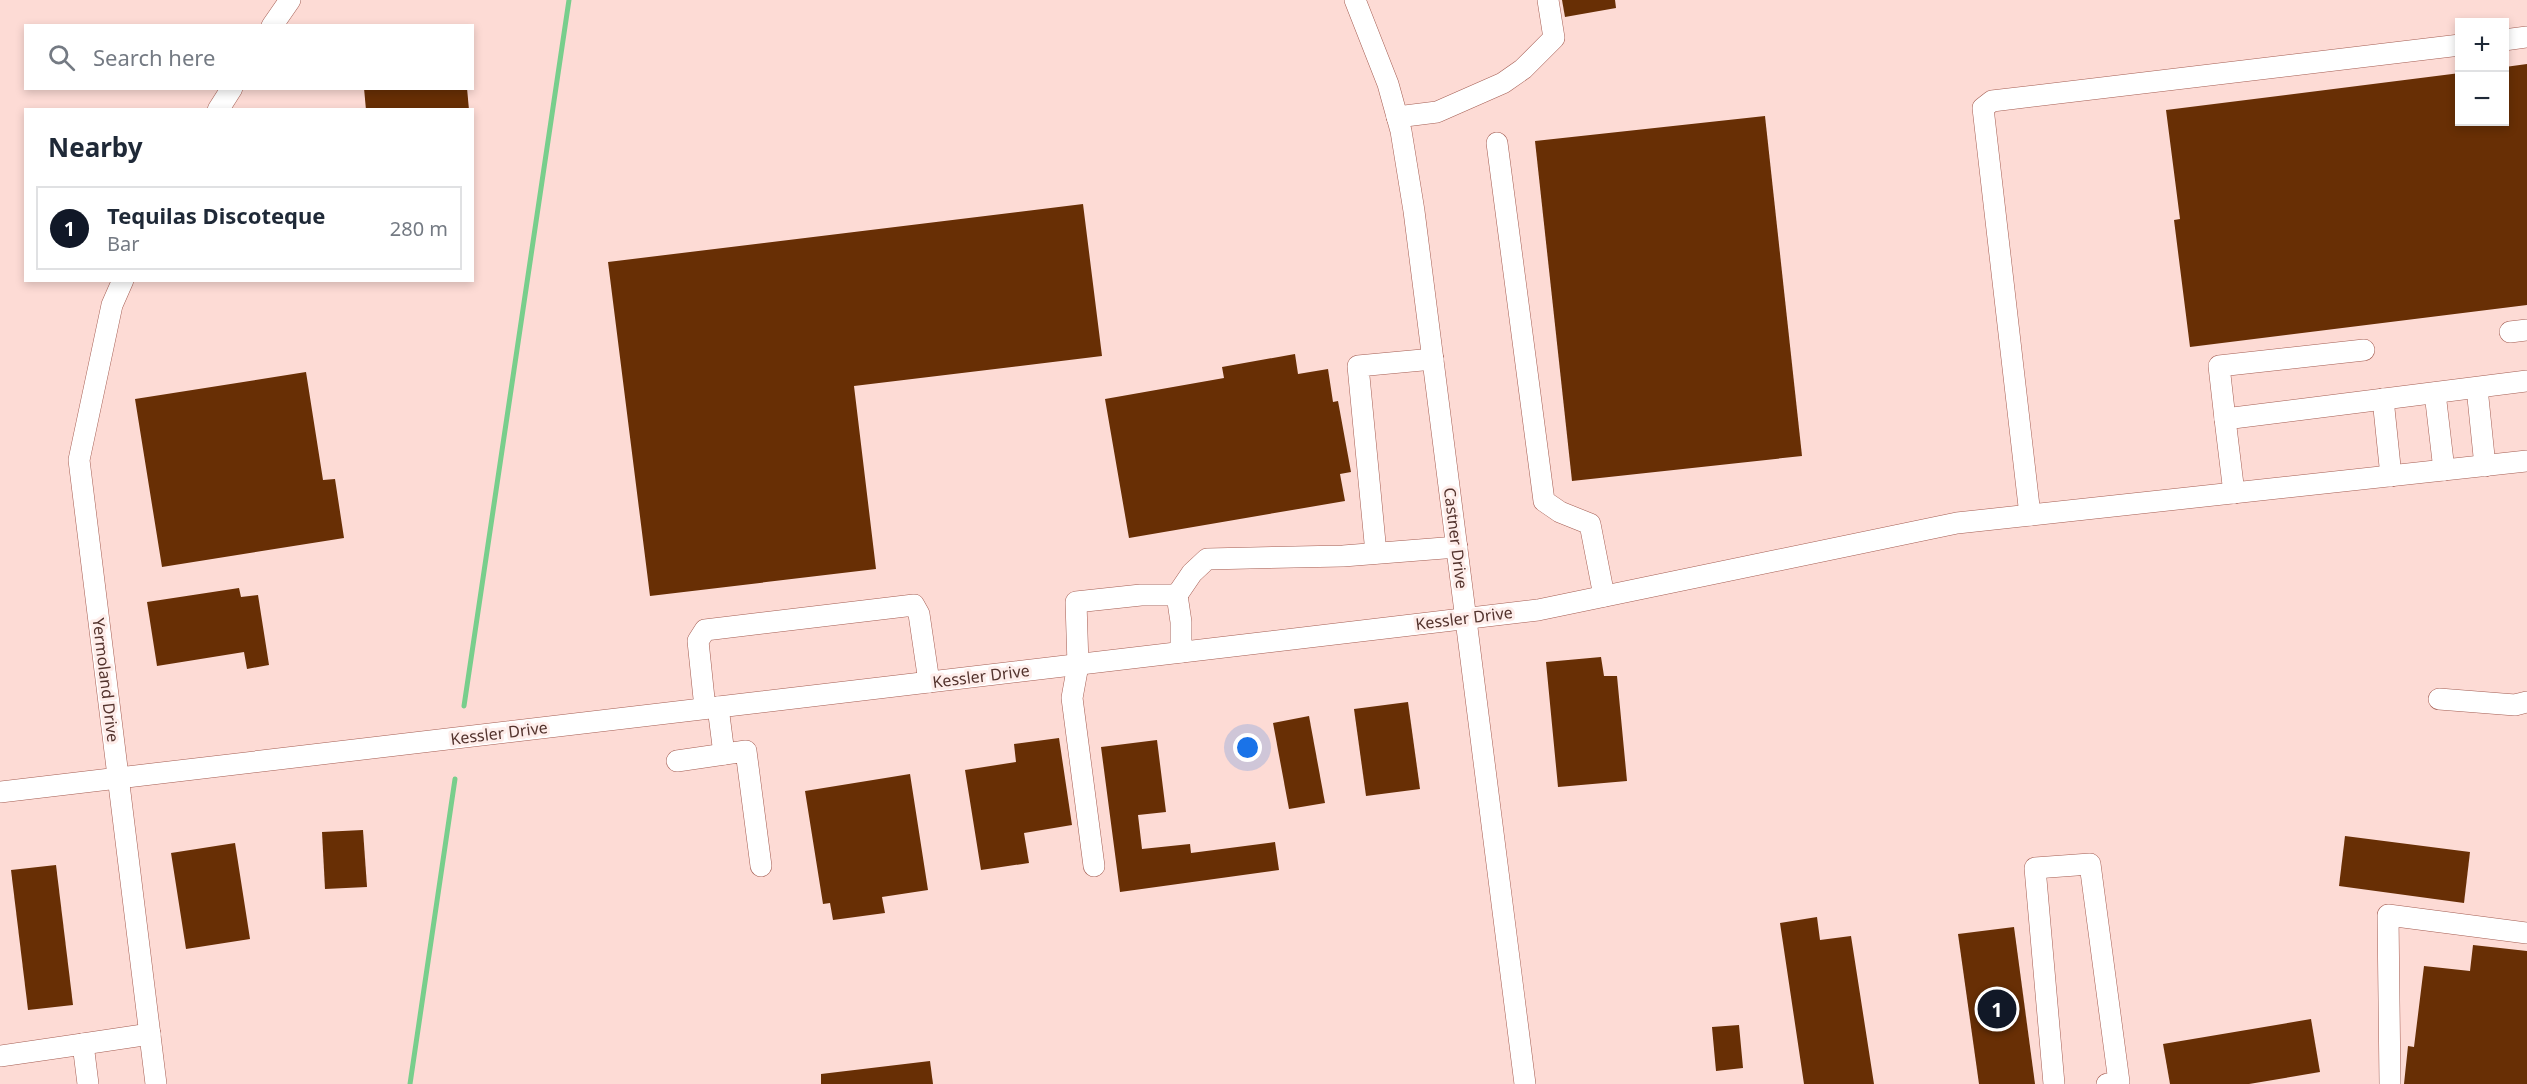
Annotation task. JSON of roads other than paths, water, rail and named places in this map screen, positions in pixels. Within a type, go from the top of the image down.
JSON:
[{"type":"street","points":[[273,24],[290,0]]},
{"type":"street","name":"Castner Drive","points":[[1355,0],[1379,59],[1397,117],[1414,211],[1525,1084]]},
{"type":"street","points":[[1397,117],[1437,112],[1503,83],[1523,69],[1554,38],[1548,0]]},
{"type":"street","points":[[2509,40],[2527,38]]},
{"type":"street","points":[[2030,515],[1983,108],[1992,101],[2455,46]]},
{"type":"street","points":[[219,108],[231,90]]},
{"type":"street","points":[[1497,143],[1544,501],[1560,512],[1590,524],[1604,596]]},
{"type":"street","name":"Yermoland Drive","points":[[122,282],[112,305],[79,460],[156,1084]]},
{"type":"street","points":[[2234,493],[2219,366],[2364,350]]},
{"type":"street","points":[[1376,553],[1358,366],[1433,359]]},
{"type":"street","points":[[2225,418],[2527,381]]},
{"type":"street","points":[[2477,388],[2486,466]]},
{"type":"street","points":[[2435,393],[2444,470]]},
{"type":"street","points":[[2382,399],[2391,476]]},
{"type":"street","name":"Kessler Drive","points":[[0,792],[1538,610],[1957,523],[2527,462]]},
{"type":"street","points":[[1181,652],[1181,622],[1177,596],[1192,573],[1207,559],[1376,553],[1457,547]]},
{"type":"street","points":[[1094,866],[1072,698],[1078,665],[1076,602],[1141,595],[1177,596]]},
{"type":"street","points":[[724,754],[711,707],[698,641],[705,630],[914,605],[919,614],[928,682]]},
{"type":"street","points":[[2439,699],[2515,705],[2527,702]]},
{"type":"street","points":[[677,761],[746,751],[761,867]]},
{"type":"street","points":[[2054,1084],[2036,868],[2090,864],[2119,1082],[2107,1084]]},
{"type":"street","points":[[2390,1084],[2388,915],[2527,933]]},
{"type":"street","points":[[0,1056],[150,1034]]},
{"type":"street","points":[[83,1044],[88,1084]]},
{"type":"waterway","points":[[464,706],[569,0]]},
{"type":"waterway","points":[[410,1084],[455,779]]},
{"type":"place","name":"Tequilas Discoteque","points":[[1997,1009]]}]
